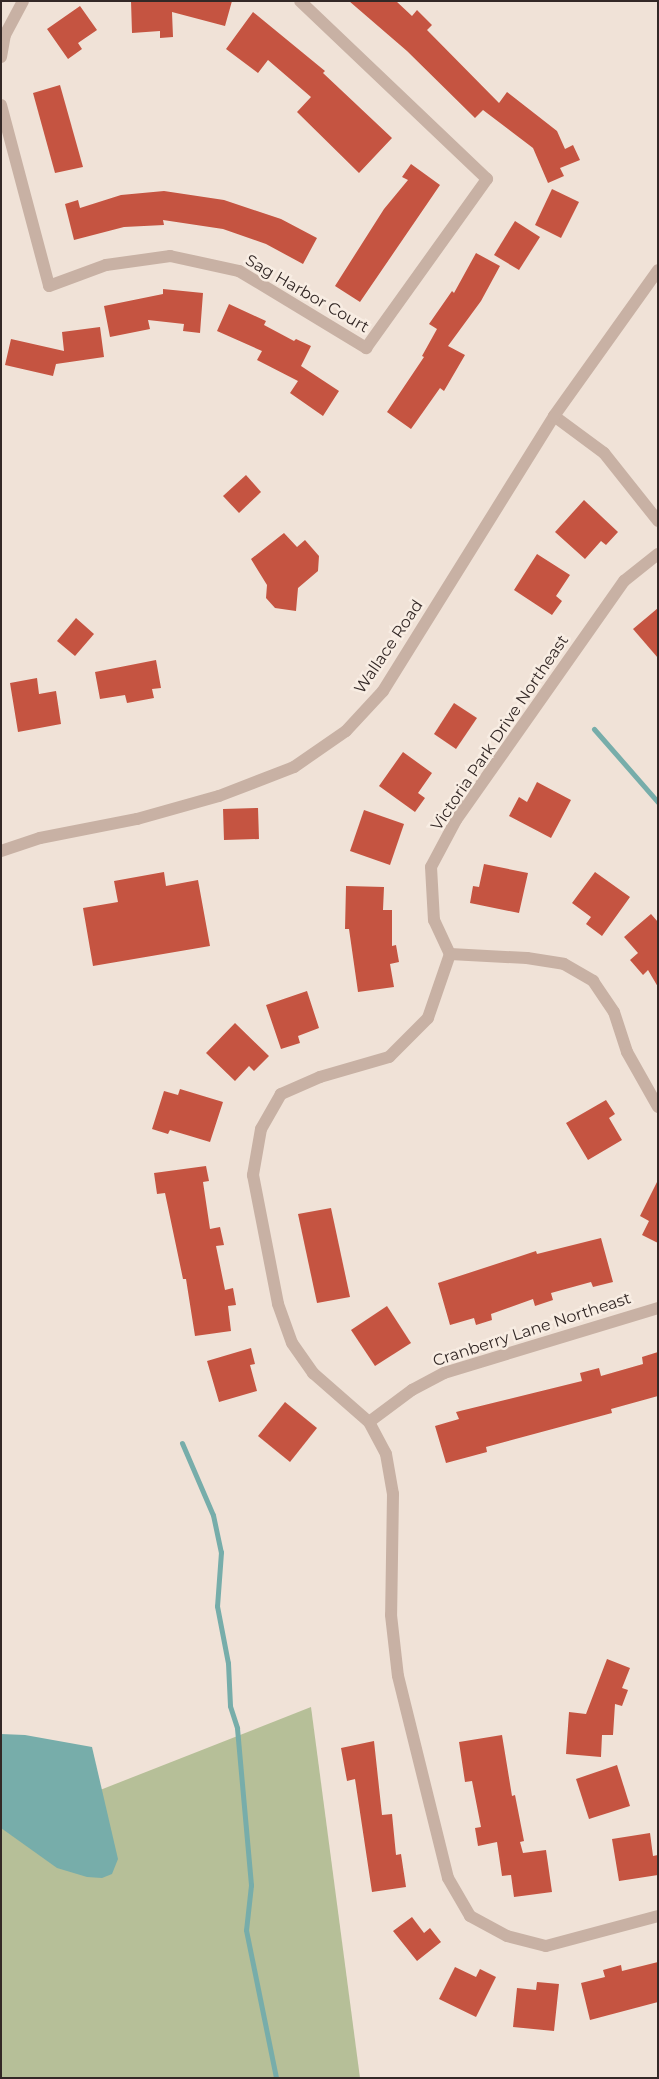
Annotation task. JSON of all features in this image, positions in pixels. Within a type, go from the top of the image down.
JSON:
[{"type":"street","points":[[1,57],[5,35],[23,1]]},
{"type":"street","name":"Sag Harbor Court","points":[[1,105],[49,286],[106,265],[170,256],[239,271],[366,348],[487,179],[300,1]]},
{"type":"street","name":"Wallace Road","points":[[1,851],[40,838],[137,819],[219,796],[294,767],[346,731],[383,691],[554,416],[658,270]]},
{"type":"street","points":[[554,416],[604,453],[658,521]]},
{"type":"street","name":"Victoria Park Drive Northeast","points":[[450,954],[434,920],[431,867],[456,820],[624,581],[658,554]]},
{"type":"street","points":[[658,1107],[627,1052],[614,1012],[593,980],[564,964],[528,958],[450,954],[428,1018],[389,1057],[320,1077],[281,1094],[260,1129],[253,1175],[278,1304],[292,1343],[313,1373],[369,1422],[386,1454],[392,1494],[391,1616],[398,1676],[448,1878],[470,1916],[506,1936],[546,1946],[658,1916]]},
{"type":"street","name":"Cranberry Lane Northeast","points":[[369,1422],[412,1390],[444,1373],[658,1308]]},
{"type":"green space","points":[[311,1707],[360,2078],[1,2078],[1,1829]]},
{"type":"water","points":[[1,1734],[25,1735],[92,1747],[118,1859],[112,1874],[102,1878],[87,1877],[57,1868],[1,1828]]},
{"type":"building","points":[[131,1],[232,1],[225,26],[172,12],[173,37],[160,38],[160,31],[132,33]]},
{"type":"building","points":[[349,1],[396,1],[412,16],[417,10],[432,25],[427,30],[499,103],[507,92],[557,131],[565,149],[573,145],[580,160],[560,168],[564,176],[548,183],[533,148],[483,110],[475,118],[407,51]]},
{"type":"building","points":[[80,6],[97,30],[78,43],[82,49],[68,59],[47,29]]},
{"type":"building","points":[[253,12],[325,71],[323,73],[392,138],[359,173],[297,112],[311,97],[268,60],[258,73],[226,49]]},
{"type":"building","points":[[60,85],[83,167],[55,173],[33,93]]},
{"type":"building","points":[[411,164],[440,185],[360,302],[335,286],[384,209],[408,180],[402,177]]},
{"type":"building","points":[[552,189],[579,202],[561,238],[535,225]]},
{"type":"building","points":[[164,191],[224,200],[281,219],[317,238],[303,264],[266,244],[223,229],[163,220],[164,225],[124,227],[74,240],[65,204],[78,200],[80,208],[121,195]]},
{"type":"building","points":[[515,221],[540,237],[519,270],[494,255]]},
{"type":"building","points":[[476,253],[500,266],[481,301],[448,346],[465,355],[444,391],[440,388],[411,429],[387,412],[424,357],[422,356],[437,329],[429,324],[452,291],[454,293]]},
{"type":"building","points":[[163,289],[203,293],[200,333],[183,331],[184,324],[148,320],[150,329],[110,337],[104,306],[163,294]]},
{"type":"building","points":[[229,304],[266,321],[264,325],[294,341],[296,339],[311,346],[301,366],[339,391],[323,416],[290,393],[298,381],[257,360],[262,351],[217,331]]},
{"type":"building","points":[[100,327],[104,357],[56,364],[53,376],[5,365],[11,339],[64,351],[62,332]]},
{"type":"building","points":[[246,475],[261,492],[239,513],[223,496]]},
{"type":"building","points":[[584,500],[618,532],[606,545],[601,541],[585,559],[555,532]]},
{"type":"building","points":[[284,533],[297,547],[305,540],[319,556],[318,571],[298,588],[296,611],[275,608],[266,598],[267,585],[251,559]]},
{"type":"building","points":[[537,554],[570,575],[556,596],[562,601],[552,615],[514,590]]},
{"type":"building","points":[[658,608],[658,658],[633,629]]},
{"type":"building","points":[[76,618],[94,634],[75,656],[57,641]]},
{"type":"building","points":[[156,660],[161,688],[152,689],[154,698],[127,703],[125,695],[100,699],[95,672]]},
{"type":"building","points":[[37,678],[39,694],[56,691],[61,724],[18,732],[10,683]]},
{"type":"building","points":[[454,703],[477,718],[456,749],[434,734]]},
{"type":"building","points":[[403,752],[432,773],[418,793],[425,798],[415,812],[379,786]]},
{"type":"building","points":[[537,782],[571,800],[551,838],[509,816],[519,797],[527,802]]},
{"type":"building","points":[[258,808],[259,839],[224,840],[223,809]]},
{"type":"building","points":[[364,810],[404,824],[390,865],[350,851]]},
{"type":"building","points":[[484,864],[528,873],[519,913],[470,903],[473,886],[479,887]]},
{"type":"building","points":[[164,872],[166,886],[198,880],[210,946],[93,966],[83,908],[118,902],[114,881]]},
{"type":"building","points":[[595,872],[630,897],[602,936],[586,924],[591,917],[572,903]]},
{"type":"building","points":[[346,886],[384,887],[383,910],[392,910],[392,946],[396,945],[399,962],[390,964],[394,987],[358,992],[349,929],[345,929]]},
{"type":"building","points":[[651,914],[658,922],[658,987],[648,970],[643,975],[630,960],[638,953],[624,937]]},
{"type":"building","points":[[307,991],[319,1028],[298,1036],[300,1043],[281,1049],[266,1005]]},
{"type":"building","points":[[235,1023],[269,1056],[254,1071],[249,1066],[235,1081],[206,1053]]},
{"type":"building","points":[[180,1089],[223,1102],[210,1142],[170,1130],[168,1134],[152,1129],[164,1091],[178,1095]]},
{"type":"building","points":[[606,1100],[615,1114],[609,1118],[622,1140],[588,1160],[566,1123]]},
{"type":"building","points":[[206,1166],[209,1181],[203,1182],[210,1229],[220,1227],[224,1245],[216,1246],[225,1290],[233,1288],[236,1305],[228,1306],[231,1331],[195,1336],[186,1279],[183,1279],[165,1193],[157,1194],[154,1173]]},
{"type":"building","points":[[658,1180],[658,1243],[642,1235],[649,1221],[640,1216]]},
{"type":"building","points":[[331,1208],[350,1297],[317,1303],[298,1214]]},
{"type":"building","points":[[601,1238],[613,1282],[593,1287],[591,1282],[551,1293],[553,1300],[535,1306],[533,1299],[491,1314],[492,1320],[476,1325],[474,1318],[450,1325],[438,1283],[536,1251],[537,1254]]},
{"type":"building","points":[[387,1306],[411,1343],[375,1366],[351,1330]]},
{"type":"building","points":[[251,1348],[255,1364],[250,1365],[257,1391],[219,1402],[207,1361]]},
{"type":"building","points":[[658,1352],[658,1396],[611,1409],[612,1413],[486,1447],[487,1452],[446,1463],[435,1426],[459,1419],[456,1412],[582,1381],[580,1373],[599,1368],[601,1376],[643,1364],[642,1357]]},
{"type":"building","points":[[285,1402],[317,1428],[290,1462],[258,1436]]},
{"type":"building","points":[[607,1659],[630,1668],[622,1688],[628,1690],[622,1706],[615,1704],[613,1735],[602,1735],[601,1757],[566,1754],[569,1712],[586,1714]]},
{"type":"building","points":[[502,1735],[512,1796],[515,1795],[524,1841],[520,1842],[523,1853],[546,1850],[552,1892],[514,1897],[511,1875],[502,1876],[497,1842],[478,1846],[475,1828],[481,1827],[472,1781],[465,1782],[459,1742]]},
{"type":"building","points":[[374,1741],[382,1815],[392,1814],[396,1855],[401,1854],[406,1887],[372,1892],[355,1779],[347,1781],[341,1748]]},
{"type":"building","points":[[617,1765],[630,1806],[589,1819],[576,1779]]},
{"type":"building","points":[[650,1833],[653,1856],[658,1855],[658,1875],[619,1881],[612,1839]]},
{"type":"building","points":[[412,1917],[424,1933],[430,1928],[441,1942],[417,1961],[393,1931]]},
{"type":"building","points":[[658,1962],[658,2002],[590,2020],[581,1983],[605,1977],[603,1970],[621,1965],[622,1971]]},
{"type":"building","points":[[455,1967],[476,1977],[480,1969],[496,1977],[476,2017],[439,1999]]},
{"type":"building","points":[[537,1982],[559,1984],[554,2031],[513,2027],[517,1988],[536,1990]]},
{"type":"waterway","points":[[594,729],[658,802]]},
{"type":"waterway","points":[[182,1443],[213,1515],[221,1552],[217,1606],[228,1663],[230,1706],[237,1728],[251,1885],[246,1930],[276,2078]]}]
